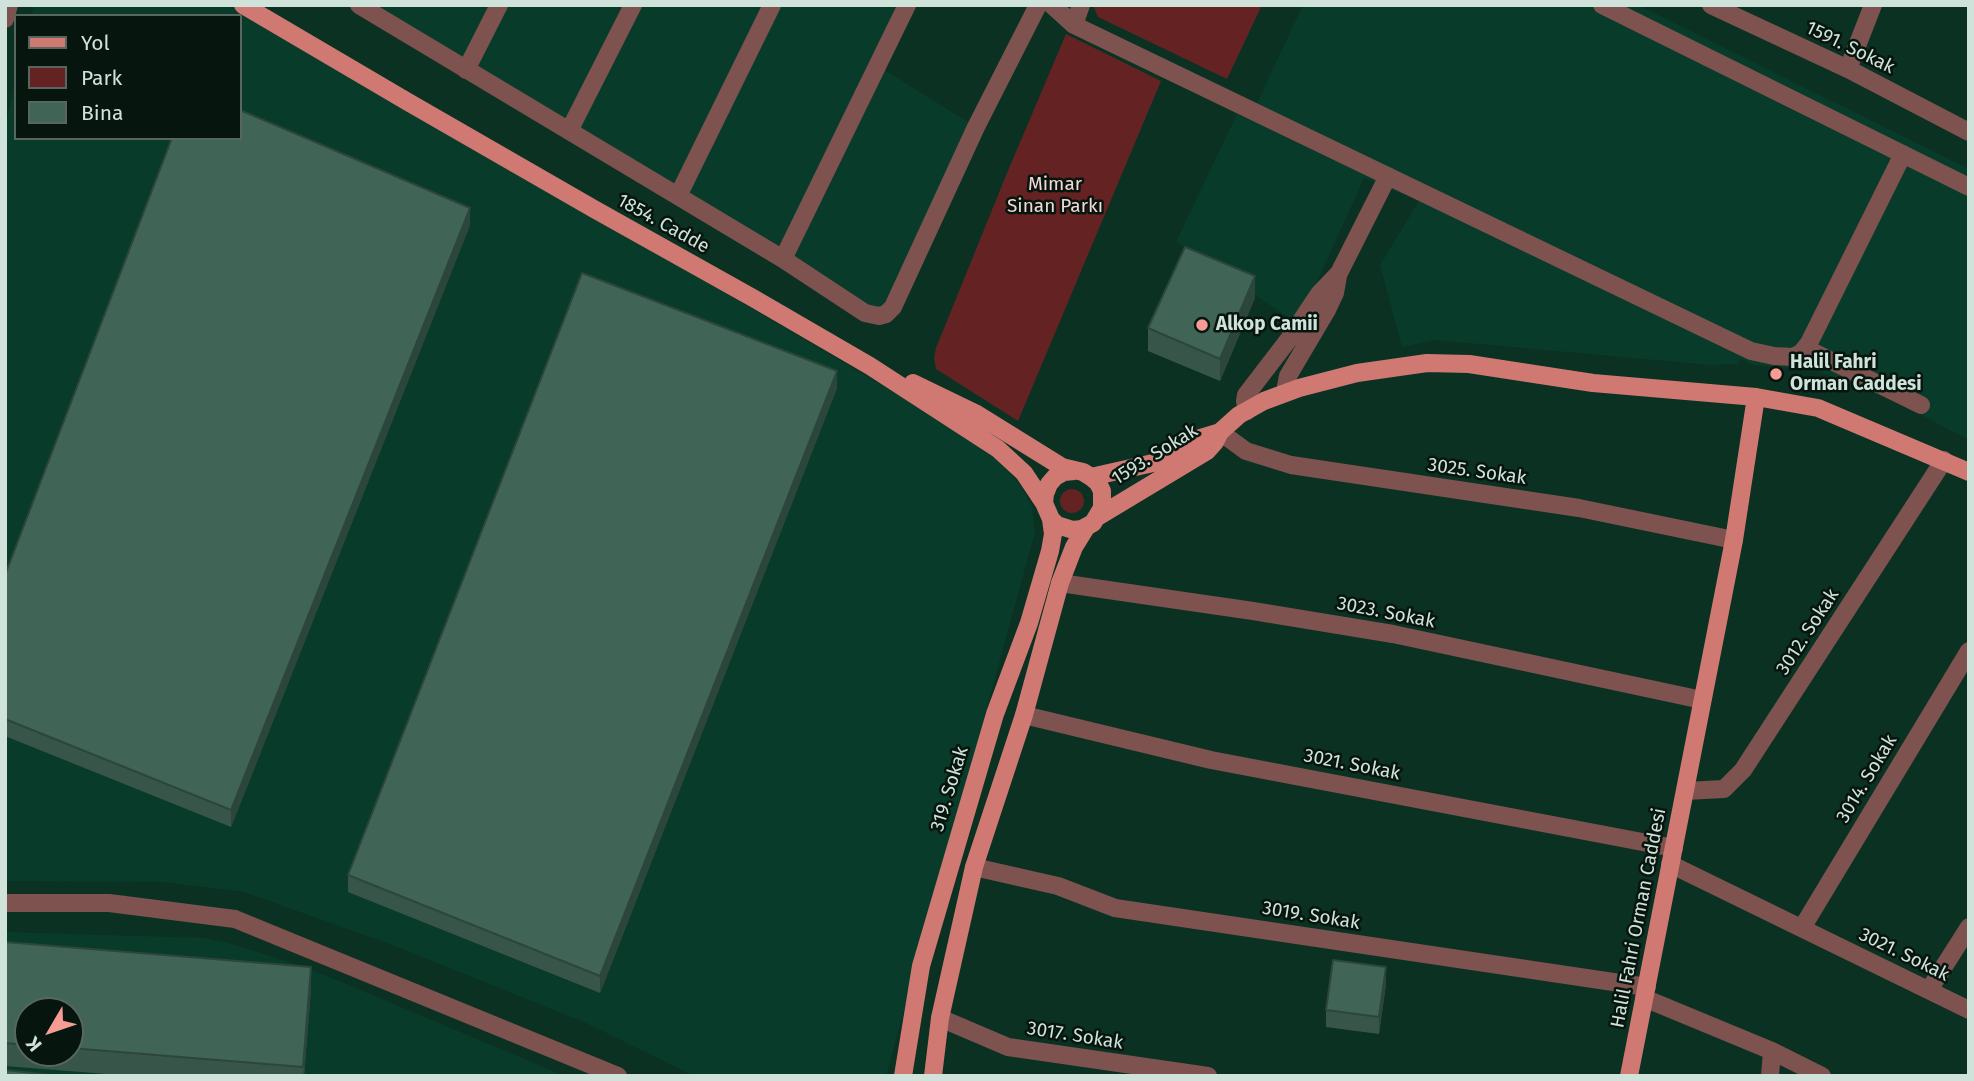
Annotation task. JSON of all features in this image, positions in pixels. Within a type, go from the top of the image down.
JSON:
[{"type":"main road","name":"1854. Cadde","points":[[243,5],[454,129],[870,366],[1009,457],[1024,473],[1048,511]]},
{"type":"main road","points":[[1220,432],[1247,411],[1288,391],[1357,373],[1397,366],[1469,363],[1593,383],[1756,397],[1818,408],[1969,472]]},
{"type":"main road","points":[[870,366],[975,413],[1062,467],[1083,474],[1098,483],[1103,499],[1093,521],[1074,547],[1060,583],[1024,715],[974,867],[940,1018],[933,1076]]},
{"type":"main road","name":"Halil Fahri Orman Caddesi","points":[[1629,1076],[1734,540],[1756,397]]},
{"type":"main road","name":"1593. Sokak","points":[[1083,474],[1153,463],[1200,438],[1220,432]]},
{"type":"main road","name":"1593. Sokak","points":[[1093,521],[1207,451],[1220,432]]},
{"type":"main road","points":[[1083,474],[1064,472],[1055,477],[1045,494],[1048,511],[1065,528],[1073,530],[1093,521]]},
{"type":"main road","name":"319. Sokak","points":[[903,1076],[921,966],[995,714],[1029,623],[1050,551],[1053,534],[1048,511]]},
{"type":"street","points":[[5,19],[9,5]]},
{"type":"street","points":[[359,5],[783,259],[865,313],[879,316],[886,314],[893,307],[976,127],[1038,5]]},
{"type":"street","points":[[466,70],[499,5]]},
{"type":"street","points":[[569,131],[633,5]]},
{"type":"street","points":[[678,196],[772,5]]},
{"type":"street","points":[[783,259],[907,5]]},
{"type":"street","points":[[1052,5],[1073,25],[1751,351],[1774,356],[1793,357],[1805,348],[1903,154]]},
{"type":"street","points":[[1073,25],[1081,5]]},
{"type":"street","points":[[1602,5],[1969,187]]},
{"type":"street","name":"1591. Sokak","points":[[1711,5],[1848,69],[1969,132]]},
{"type":"street","points":[[1848,69],[1874,5]]},
{"type":"street","points":[[1247,411],[1244,401],[1246,395],[1320,294],[1339,273],[1388,176]]},
{"type":"street","points":[[1288,391],[1288,376],[1335,293],[1339,273]]},
{"type":"street","points":[[1289,339],[1295,335],[1299,336],[1306,342],[1306,347]]},
{"type":"street","points":[[1805,348],[1921,405]]},
{"type":"street","name":"3025. Sokak","points":[[1220,432],[1246,451],[1291,465],[1578,508],[1734,540]]},
{"type":"street","name":"3012. Sokak","points":[[1685,792],[1724,789],[1744,770],[1944,460]]},
{"type":"street","name":"3023. Sokak","points":[[1060,583],[1253,611],[1393,635],[1702,700]]},
{"type":"street","name":"3014. Sokak","points":[[1802,928],[1969,652]]},
{"type":"street","name":"3021. Sokak","points":[[1024,715],[1211,760],[1672,856],[1802,928],[1969,1010]]},
{"type":"street","name":"3019. Sokak","points":[[974,867],[1058,886],[1115,908],[1646,992],[1822,1076]]},
{"type":"street","points":[[5,903],[109,903],[235,919],[618,1076]]},
{"type":"street","points":[[1929,990],[1969,928]]},
{"type":"street","name":"3017. Sokak","points":[[940,1018],[1008,1047],[1208,1076]]},
{"type":"street","points":[[1770,1076],[1773,1051]]},
{"type":"shaded area","points":[[34,5],[230,5],[958,430],[999,461],[1021,486],[1032,507],[1035,532],[886,1076],[694,1076],[586,1023],[395,946],[244,892],[163,882],[5,881],[5,128],[14,88],[14,140],[242,140],[242,14],[32,14]]},
{"type":"shaded area","points":[[359,5],[907,5],[878,66],[976,127],[879,316]]},
{"type":"shaded area","points":[[1303,5],[1638,5],[1969,169],[1969,440],[1891,399],[1814,370],[1753,365],[1741,359],[1737,364],[1710,365],[1435,340],[1402,347],[1380,265],[1419,201],[1364,178],[1298,324],[1176,242],[1237,114],[1249,120]]},
{"type":"shaded area","points":[[5,932],[205,938],[229,943],[308,968],[565,1076],[5,1076]]},
{"type":"green space","points":[[1093,5],[1262,5],[1227,79],[1098,17]]},
{"type":"green space","name":"Mimar Sinan Parkı","points":[[1066,34],[1161,81],[1018,421],[936,369],[934,358],[1007,173]]},
{"type":"green space","points":[[1072,489],[1083,496],[1084,501],[1077,512],[1072,513],[1061,506],[1060,501],[1067,490]]},
{"type":"building","points":[[242,111],[470,208],[231,810],[5,719],[5,575],[171,140],[242,140]]},
{"type":"building","name":"Alkop Camii","points":[[1185,247],[1255,276],[1220,359],[1148,328]]},
{"type":"building","points":[[582,273],[837,371],[600,976],[348,875]]},
{"type":"building","points":[[5,942],[311,967],[303,1067],[84,1049],[84,997],[14,997],[14,1044],[5,1043]]},
{"type":"building","points":[[1333,960],[1386,967],[1379,1017],[1326,1010]]},
{"type":"building","points":[[5,1070],[59,1076],[5,1076]]},
{"type":"place","name":"Alkop Camii","points":[[1202,325]]},
{"type":"place","name":"Halil Fahri Orman Caddesi","points":[[1776,374]]}]
